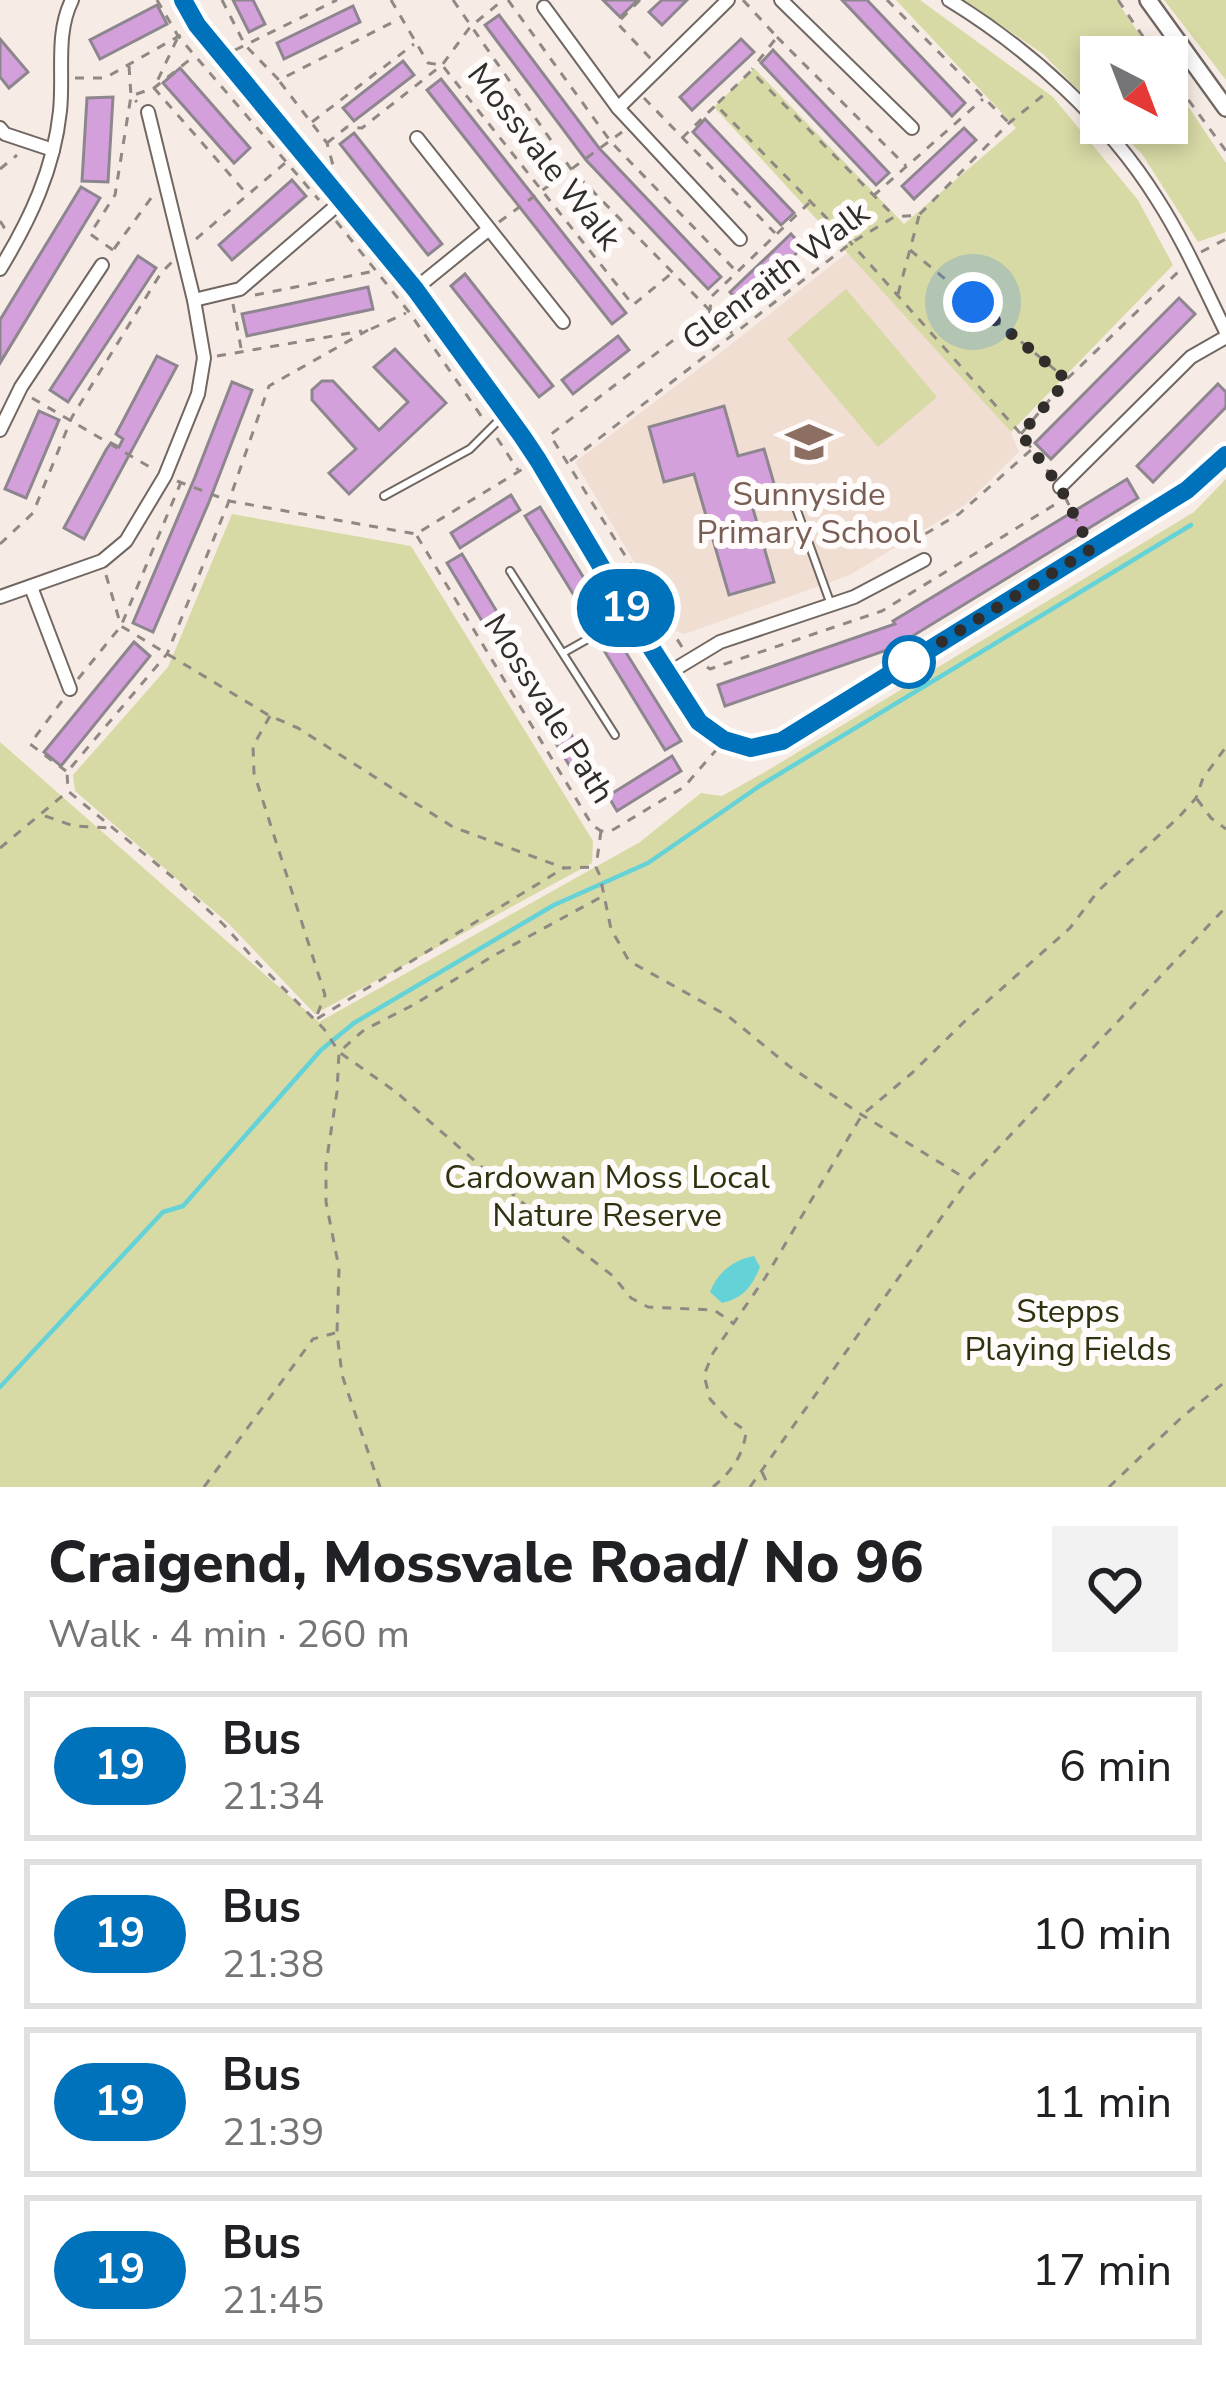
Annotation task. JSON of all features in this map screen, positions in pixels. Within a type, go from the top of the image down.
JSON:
[{"type":"street","points":[[0,268],[32,211],[53,150],[64,24],[72,0]]},
{"type":"street","points":[[183,0],[197,25],[415,289],[538,460],[699,722],[724,740],[751,748],[782,741],[1187,490],[1226,455]]},
{"type":"street","points":[[618,108],[728,0]]},
{"type":"street","points":[[781,0],[912,128]]},
{"type":"street","points":[[949,0],[1058,82],[1112,140],[1156,197],[1226,334],[1191,357],[1062,493]]},
{"type":"street","points":[[1148,0],[1226,108]]},
{"type":"street","points":[[544,8],[618,108],[740,239]]},
{"type":"street","points":[[0,597],[103,562],[127,541],[165,476],[198,394],[204,358],[194,300],[148,112]]},
{"type":"street","points":[[2,133],[53,150]]},
{"type":"street","points":[[416,138],[562,322]]},
{"type":"street","points":[[194,300],[240,289],[343,200]]},
{"type":"street","points":[[415,289],[488,229]]},
{"type":"street","points":[[0,430],[102,265]]},
{"type":"street","points":[[667,674],[720,642],[854,597],[924,560]]},
{"type":"street","points":[[31,587],[70,688]]},
{"type":"lane","points":[[385,496],[470,449],[505,413]]},
{"type":"lane","points":[[795,505],[831,605]]},
{"type":"lane","points":[[510,571],[615,734]]},
{"type":"lane","points":[[563,653],[630,615]]},
{"type":"path","points":[[157,0],[194,56],[409,312],[520,471]]},
{"type":"path","points":[[222,0],[245,45],[279,80],[327,143],[343,200]]},
{"type":"path","points":[[223,56],[338,0]]},
{"type":"path","name":"Mossvale Walk","points":[[392,0],[428,63],[442,65],[633,305],[672,273]]},
{"type":"path","name":"Mossvale Walk","points":[[453,0],[571,170],[733,334]]},
{"type":"path","points":[[327,143],[347,127],[362,128],[442,65],[470,27],[506,0],[611,142],[737,272]]},
{"type":"path","points":[[640,0],[617,23],[660,68]]},
{"type":"path","points":[[743,0],[906,166]]},
{"type":"path","points":[[886,0],[1009,123]]},
{"type":"path","points":[[1118,0],[1143,36]]},
{"type":"path","points":[[279,80],[400,19]]},
{"type":"path","points":[[62,78],[105,78],[197,25]]},
{"type":"path","points":[[154,88],[178,36]]},
{"type":"path","points":[[682,138],[751,71],[777,37]]},
{"type":"path","points":[[310,123],[416,43]]},
{"type":"path","points":[[131,96],[154,88],[194,56]]},
{"type":"path","points":[[128,64],[131,96],[115,195],[90,234],[113,250],[164,179]]},
{"type":"path","points":[[751,71],[894,217]]},
{"type":"path","name":"Glenraith Walk","points":[[809,203],[711,297],[710,312],[550,435],[568,462],[851,243],[894,217],[920,215],[1009,123],[1058,82]]},
{"type":"path","points":[[154,88],[248,195]]},
{"type":"path","points":[[637,90],[777,234]]},
{"type":"path","points":[[131,96],[148,112]]},
{"type":"path","points":[[872,196],[984,98]]},
{"type":"path","points":[[1188,99],[1226,151]]},
{"type":"path","points":[[716,105],[851,243],[1021,434],[1062,493],[1091,549]]},
{"type":"path","points":[[488,229],[632,123]]},
{"type":"path","points":[[0,169],[32,143]]},
{"type":"path","points":[[0,544],[33,513],[70,421],[161,274],[182,250],[286,162]]},
{"type":"path","points":[[898,295],[920,215]]},
{"type":"path","points":[[0,220],[4,227],[0,230]]},
{"type":"path","points":[[1021,434],[1067,380],[1191,260],[1226,239]]},
{"type":"path","points":[[910,250],[1067,380]]},
{"type":"path","points":[[253,296],[376,271]]},
{"type":"path","points":[[232,300],[242,352]]},
{"type":"path","points":[[0,848],[68,791],[68,772],[167,654],[269,386],[409,312]]},
{"type":"path","points":[[204,358],[368,330]]},
{"type":"path","points":[[20,391],[165,476],[229,501],[416,534],[538,460]]},
{"type":"path","points":[[924,560],[915,540],[959,514],[1032,449]]},
{"type":"path","points":[[568,462],[690,660],[710,669],[882,611],[1062,493]]},
{"type":"path","points":[[68,772],[30,744],[121,626],[181,482]]},
{"type":"path","name":"Mossvale Path","points":[[416,534],[580,805],[601,831],[611,831],[685,787],[724,740]]},
{"type":"path","points":[[103,562],[121,626],[298,728],[453,827],[564,868],[596,867]]},
{"type":"path","points":[[270,716],[254,746],[254,773],[325,995],[315,1020]]},
{"type":"path","points":[[712,1487],[728,1474],[745,1447],[746,1431],[710,1399],[704,1376],[713,1353],[813,1201],[862,1115],[1070,928],[1098,891],[1180,817],[1226,747]]},
{"type":"path","points":[[68,791],[224,925],[324,1029],[337,1050],[395,1091],[613,1276],[631,1298],[648,1307],[714,1310],[734,1323]]},
{"type":"path","points":[[1196,798],[1226,829]]},
{"type":"path","points":[[43,815],[74,826],[112,828]]},
{"type":"path","points":[[601,831],[596,867],[611,929],[629,961],[728,1016],[789,1066],[968,1180]]},
{"type":"path","points":[[315,1020],[564,868]]},
{"type":"path","points":[[337,1050],[364,1030],[604,896]]},
{"type":"path","points":[[750,1487],[968,1180],[1226,907]]},
{"type":"path","points":[[337,1050],[338,1092],[326,1164],[326,1202],[339,1268],[337,1333],[342,1375],[380,1487]]},
{"type":"path","points":[[204,1487],[313,1339],[337,1333]]},
{"type":"path","points":[[1109,1487],[1226,1381]]},
{"type":"path","points":[[761,1471],[769,1487]]},
{"type":"shaded area","name":"Sunnyside Primary School","points":[[848,252],[1011,432],[1019,452],[965,505],[850,575],[685,634],[675,631],[575,462]]},
{"type":"green space","points":[[896,0],[920,0],[1053,97],[1080,130],[1080,144],[1092,144],[1138,200],[1173,265],[1011,432],[714,107],[754,68],[904,224],[1016,128]]},
{"type":"green space","points":[[964,0],[1116,0],[1141,36],[1080,36],[1080,92],[1043,54]]},
{"type":"green space","points":[[1164,0],[1226,0],[1226,80]]},
{"type":"green space","points":[[1188,106],[1226,163],[1226,232],[1198,242],[1132,144],[1188,144]]},
{"type":"green space","points":[[846,289],[937,397],[878,447],[787,339]]},
{"type":"green space","name":"Cardowan Moss Local Nature Reserve","points":[[1226,479],[1226,1487],[0,1487],[0,742],[319,1022],[640,842],[701,793],[722,796],[765,772],[1194,512]]},
{"type":"green space","points":[[232,514],[411,546],[593,841],[592,863],[315,1014],[229,924],[75,791],[73,775],[168,667]]},
{"type":"water","points":[[754,1256],[760,1267],[750,1285],[722,1303],[710,1292],[721,1273]]},
{"type":"building","points":[[233,0],[253,0],[265,24],[249,32]]},
{"type":"building","points":[[603,0],[638,0],[620,17]]},
{"type":"building","points":[[662,0],[687,0],[662,25],[649,12]]},
{"type":"building","points":[[842,0],[867,0],[965,103],[952,116]]},
{"type":"building","points":[[157,5],[167,24],[100,59],[90,40]]},
{"type":"building","points":[[353,6],[360,22],[284,59],[277,43]]},
{"type":"building","points":[[499,15],[599,148],[721,277],[708,289],[586,160],[485,25]]},
{"type":"building","points":[[0,39],[28,72],[9,88],[0,77]]},
{"type":"building","points":[[741,39],[754,52],[692,110],[680,97]]},
{"type":"building","points":[[773,50],[889,173],[876,185],[761,63]]},
{"type":"building","points":[[403,61],[414,75],[354,121],[343,108]]},
{"type":"building","points":[[180,68],[250,148],[234,163],[163,83]]},
{"type":"building","points":[[441,79],[626,313],[612,324],[427,90]]},
{"type":"building","points":[[113,97],[108,182],[82,181],[87,98]]},
{"type":"building","points":[[705,119],[794,213],[781,225],[693,132]]},
{"type":"building","points":[[964,128],[976,140],[914,199],[902,186]]},
{"type":"building","points":[[354,133],[442,244],[428,255],[340,144]]},
{"type":"building","points":[[292,180],[306,196],[232,260],[219,245]]},
{"type":"building","points":[[81,187],[100,198],[0,363],[0,320]]},
{"type":"building","points":[[791,234],[803,247],[742,305],[730,292]]},
{"type":"building","points":[[138,256],[156,268],[68,402],[50,390]]},
{"type":"building","points":[[465,274],[553,386],[539,397],[451,286]]},
{"type":"building","points":[[368,287],[373,309],[247,336],[242,314]]},
{"type":"building","points":[[1179,298],[1195,314],[1051,459],[1035,443]]},
{"type":"building","points":[[618,336],[629,350],[573,394],[562,380]]},
{"type":"building","points":[[395,349],[446,403],[349,494],[329,473],[356,449],[312,400],[312,390],[322,381],[333,381],[379,430],[408,402],[374,367]]},
{"type":"building","points":[[157,356],[177,366],[84,539],[64,528],[106,450],[111,443],[119,447],[123,439],[116,434]]},
{"type":"building","points":[[232,382],[252,390],[153,632],[133,623]]},
{"type":"building","points":[[1218,384],[1226,392],[1226,407],[1153,482],[1137,466]]},
{"type":"building","points":[[724,406],[738,456],[764,449],[775,487],[749,495],[774,582],[729,595],[694,474],[664,482],[649,427]]},
{"type":"building","points":[[39,411],[59,420],[26,498],[5,489]]},
{"type":"building","points":[[1127,479],[1138,498],[893,648],[725,706],[718,685],[895,624],[893,621]]},
{"type":"building","points":[[511,495],[520,510],[460,548],[451,533]]},
{"type":"building","points":[[540,507],[603,609],[588,618],[525,516]]},
{"type":"building","points":[[462,554],[604,789],[589,798],[447,563]]},
{"type":"building","points":[[134,642],[150,656],[61,766],[44,752]]},
{"type":"building","points":[[620,643],[681,741],[665,750],[605,652]]},
{"type":"building","points":[[672,756],[681,771],[617,811],[608,796]]},
{"type":"waterway","points":[[0,1387],[163,1212],[183,1206],[321,1050],[354,1023],[554,905],[648,863],[761,785],[1191,525]]},
{"type":"bus line","name":"19","points":[[183,0],[197,25],[415,289],[538,460],[699,722],[724,740],[751,748],[782,741],[1187,490],[1226,455]]},
{"type":"place","name":"Sunnyside Primary School","points":[[809,442]]},
{"type":"route","points":[[909,662],[898,669],[1091,549],[1060,487],[1021,434],[1067,380],[973,302]]},
{"type":"park label","name":"Stepps Playing Fields","points":[[1068,1329]]}]
